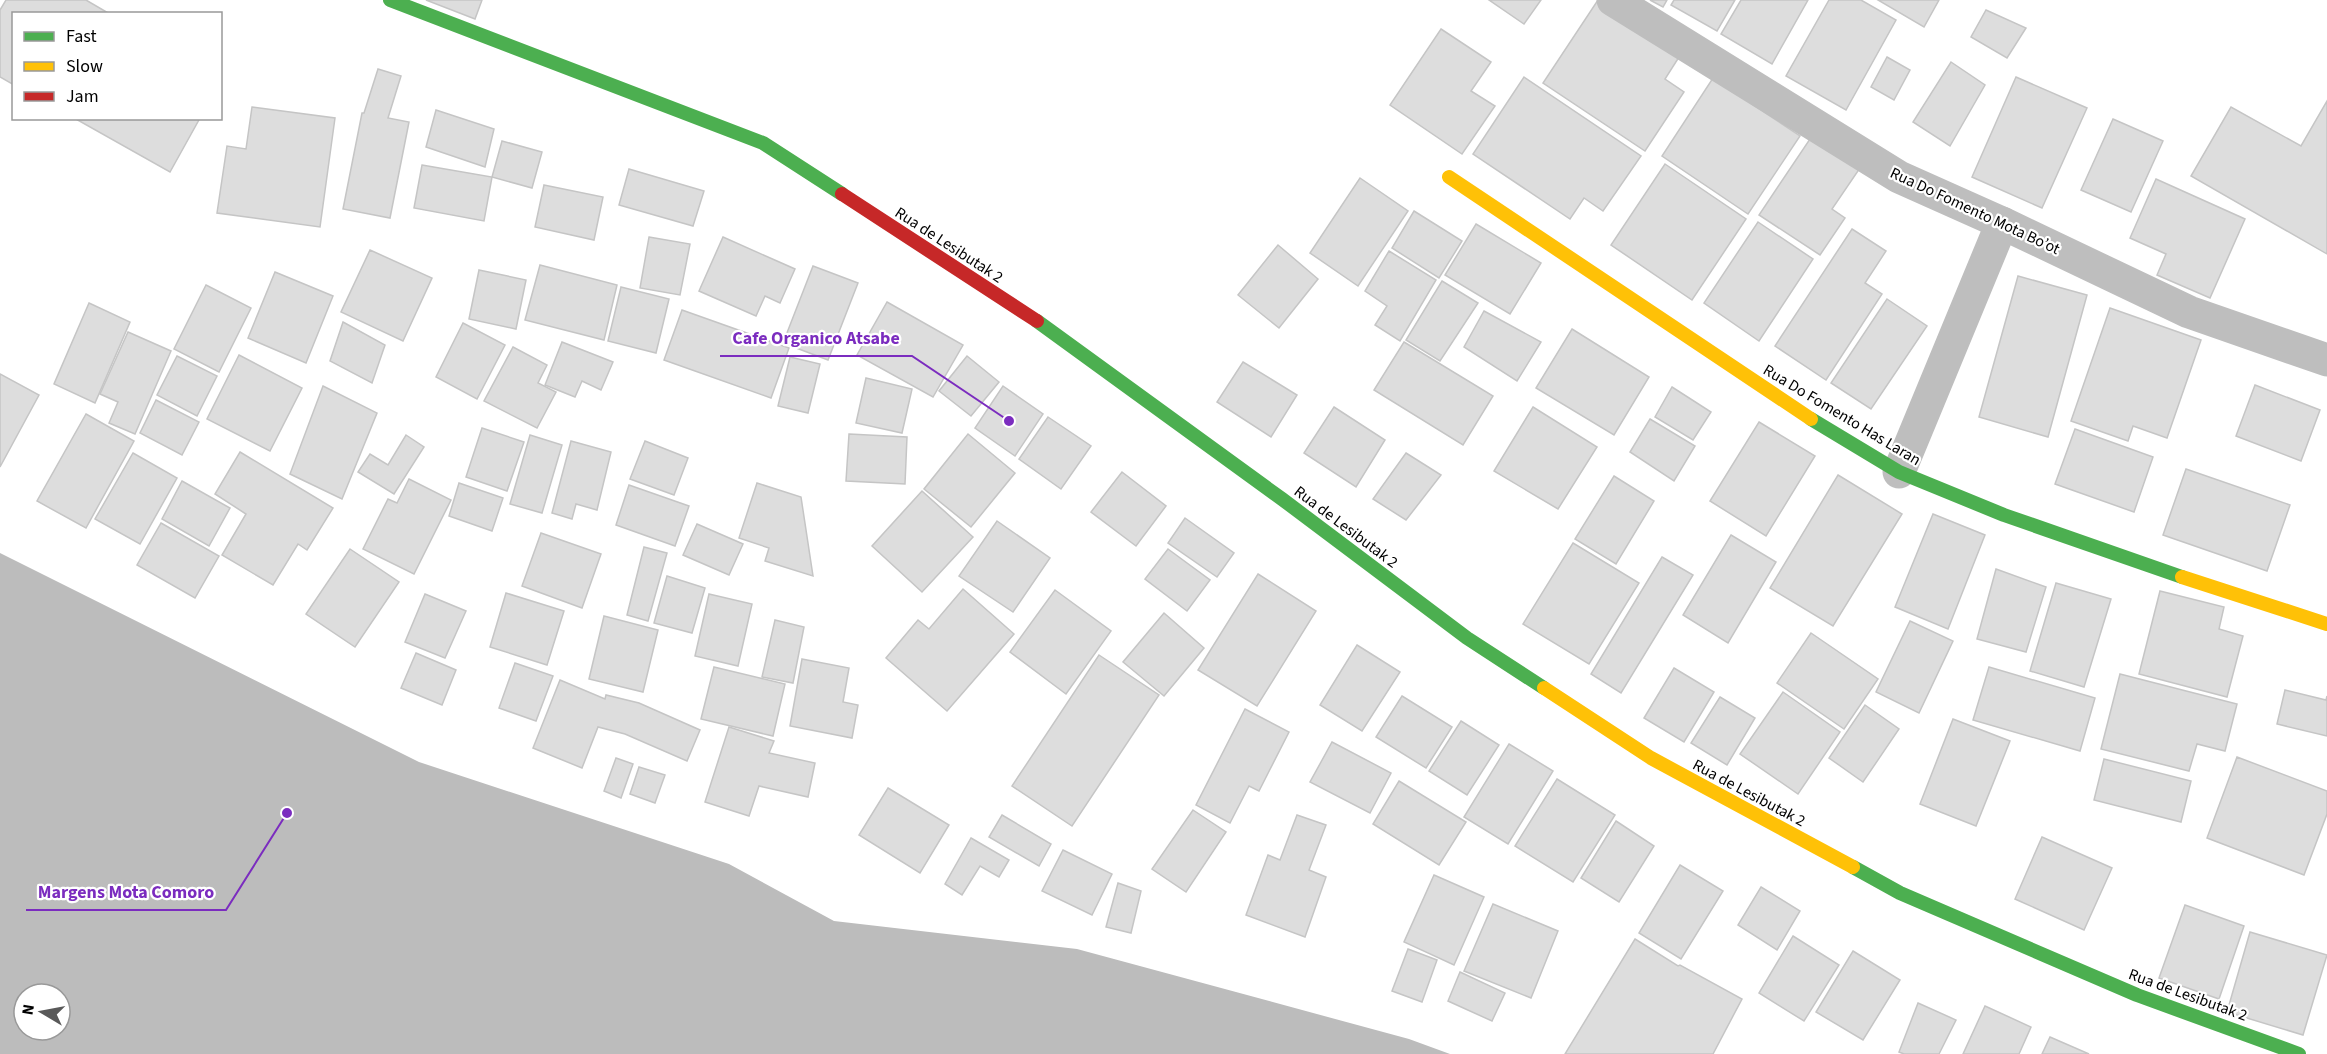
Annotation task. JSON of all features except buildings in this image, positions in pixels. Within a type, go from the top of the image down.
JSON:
[{"type":"main road","name":"Rua de Lesibutak 2","points":[[390,0],[763,143],[1033,318],[1282,499],[1467,638],[1651,758],[1900,893],[2137,995],[2299,1054]]},
{"type":"main road","name":"Rua Do Fomento Has Laran","points":[[1449,177],[1809,418],[1899,472],[2004,515],[2230,594],[2327,624]]},
{"type":"street","name":"Rua Do Fomento Mota Bo’ot","points":[[1613,0],[1899,177],[2189,312],[2327,360]]},
{"type":"street","points":[[1899,472],[2002,223]]},
{"type":"shaded area","points":[[0,553],[419,762],[729,864],[834,921],[1077,949],[1409,1039],[1450,1054],[0,1054]]},
{"type":"traffic: fast","points":[[390,0],[763,143],[842,194]]},
{"type":"traffic: fast","points":[[1037,321],[1282,499],[1467,638],[1544,688]]},
{"type":"traffic: fast","points":[[1811,419],[1899,472],[2004,515],[2182,577]]},
{"type":"traffic: fast","points":[[1853,867],[1900,893],[2137,995],[2299,1054]]},
{"type":"traffic: slow","points":[[1449,177],[1811,419]]},
{"type":"traffic: slow","points":[[2182,577],[2327,624]]},
{"type":"traffic: slow","points":[[1544,688],[1651,758],[1853,867]]},
{"type":"traffic: jam","points":[[842,194],[1037,321]]},
{"type":"place","name":"Cafe Organico Atsabe","points":[[1009,421]]},
{"type":"place","name":"Margens Mota Comoro","points":[[287,813]]}]
